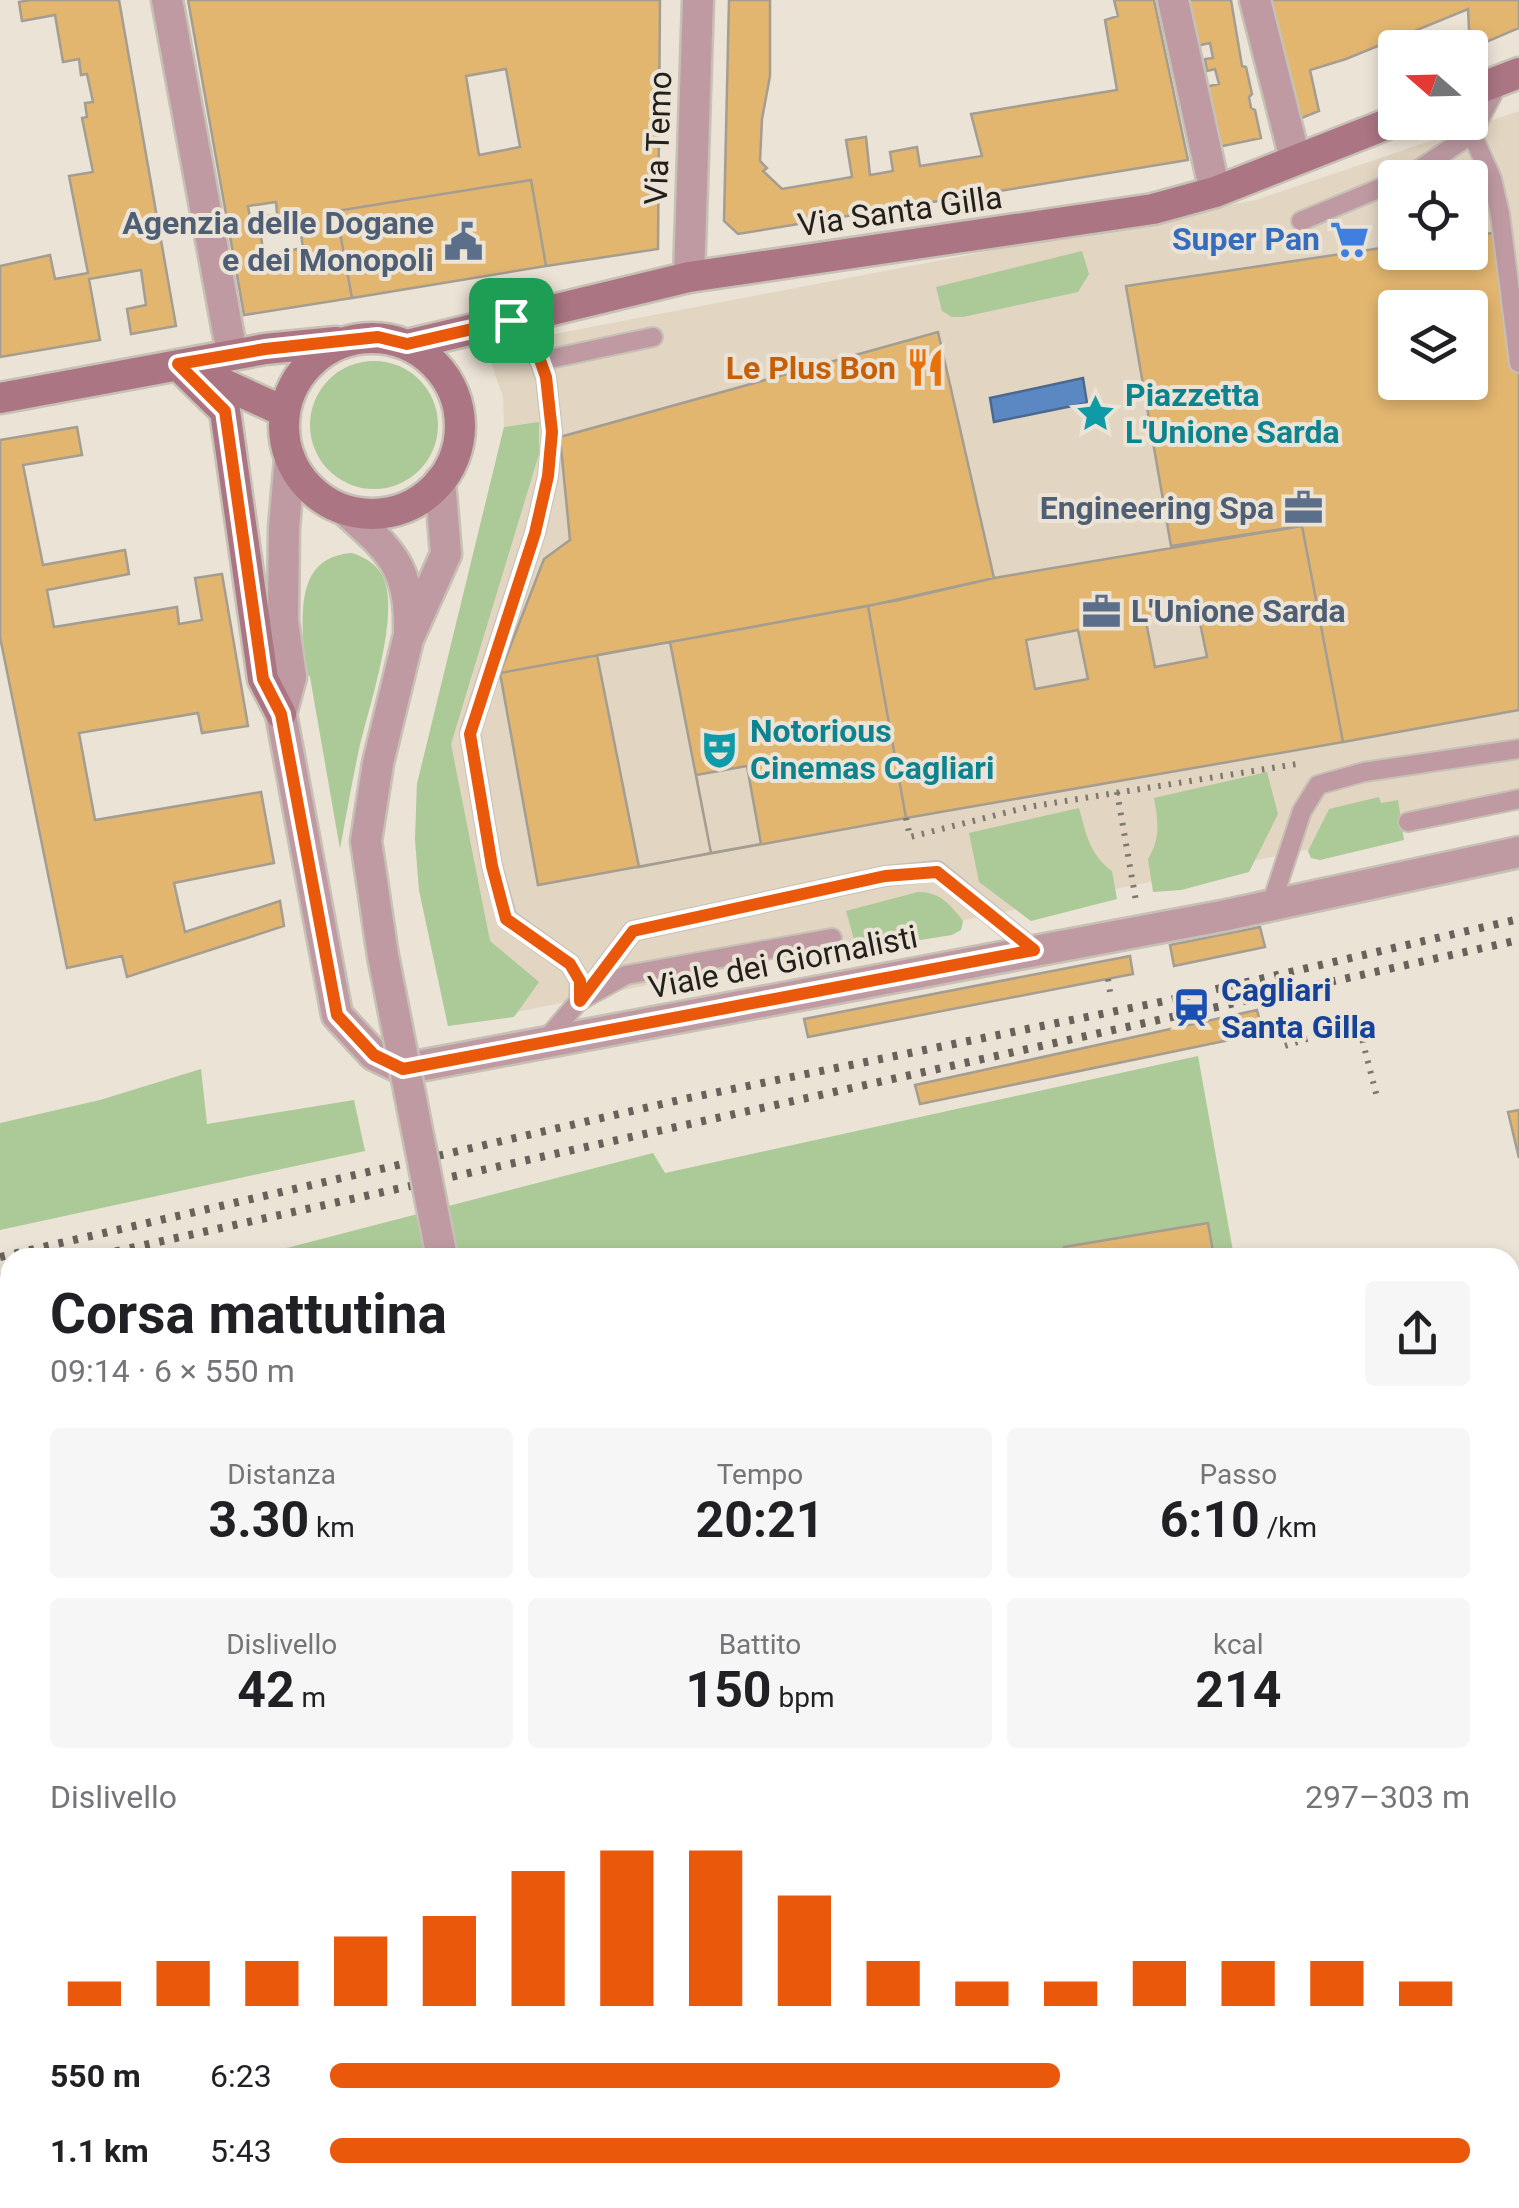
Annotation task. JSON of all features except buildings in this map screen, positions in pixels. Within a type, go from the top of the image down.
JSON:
[{"type":"street","points":[[167,0],[232,354]]},
{"type":"street","name":"Via Temo","points":[[689,278],[698,0]]},
{"type":"street","points":[[1173,0],[1215,192]]},
{"type":"street","points":[[1255,0],[1296,160]]},
{"type":"street","name":"Via Santa Gilla","points":[[0,398],[232,354],[378,337],[407,344],[689,278],[1153,209],[1215,192],[1378,128]]},
{"type":"street","points":[[350,340],[314,359],[295,383],[285,412],[284,435],[290,458],[303,481],[389,549],[410,600],[408,639]]},
{"type":"street","points":[[344,510],[371,514],[397,510],[421,500],[440,482],[454,458],[460,432],[457,404],[447,379],[429,359],[407,344]]},
{"type":"street","points":[[178,364],[285,412]]},
{"type":"street","points":[[178,364],[225,411],[263,679],[281,714]]},
{"type":"street","name":"Viale dei Giornalisti","points":[[290,458],[283,621],[292,677],[281,714],[337,1015],[374,1055],[403,1069],[1272,905],[1519,852]]},
{"type":"street","points":[[440,482],[446,554],[408,639],[378,763],[366,840],[382,956],[440,1248]]},
{"type":"lane","points":[[1488,110],[1510,76]]},
{"type":"lane","points":[[1433,160],[1463,140]]},
{"type":"lane","points":[[1475,140],[1492,179],[1500,214],[1519,363]]},
{"type":"lane","points":[[1302,221],[1378,189]]},
{"type":"lane","points":[[511,320],[540,360],[546,377],[552,432],[548,476],[535,533],[470,734],[492,866],[506,919],[570,964],[580,981],[580,1001]]},
{"type":"lane","points":[[540,360],[653,337]]},
{"type":"lane","points":[[1272,905],[1302,811],[1318,785],[1364,772],[1519,748]]},
{"type":"lane","points":[[1408,822],[1519,798]]},
{"type":"lane","points":[[543,1043],[633,931],[885,876],[937,872],[1034,950]]},
{"type":"lane","points":[[580,1001],[626,975],[832,938]]},
{"type":"path","points":[[906,818],[910,837],[1028,808],[1304,763]]},
{"type":"path","points":[[1117,792],[1138,908]]},
{"type":"path","points":[[1108,979],[1111,998]]},
{"type":"path","points":[[1282,1036],[1285,1046],[1358,1023],[1378,1101]]},
{"type":"shaded area","points":[[1519,111],[1519,806],[448,1026],[419,890],[415,839],[417,784],[504,427],[503,397],[485,345],[1256,200],[1433,140],[1488,140],[1488,121]]},
{"type":"green space","points":[[1082,251],[1089,274],[1078,292],[963,317],[952,317],[942,311],[936,287]]},
{"type":"green space","points":[[374,361],[398,366],[419,380],[433,401],[438,425],[433,449],[419,470],[398,484],[374,489],[350,484],[329,470],[315,449],[310,425],[315,401],[329,380],[350,366]]},
{"type":"green space","points":[[539,422],[539,454],[451,744],[490,941],[539,982],[514,1017],[448,1026],[419,890],[415,839],[417,784],[504,427]]},
{"type":"green space","points":[[352,553],[369,561],[382,575],[388,612],[340,849],[310,677],[304,669],[303,614],[310,580],[318,566],[332,557]]},
{"type":"green space","points":[[1267,772],[1278,814],[1249,872],[1181,890],[1153,892],[1148,859],[1157,837],[1154,798]]},
{"type":"green space","points":[[1379,797],[1381,803],[1398,800],[1404,840],[1320,860],[1311,858],[1308,851],[1329,809]]},
{"type":"green space","points":[[1079,808],[1094,851],[1112,871],[1117,899],[1031,921],[979,882],[969,833]]},
{"type":"green space","points":[[918,892],[932,894],[949,904],[963,921],[961,930],[952,935],[857,950],[846,911]]},
{"type":"green space","points":[[1198,1056],[1232,1248],[287,1248],[653,1153],[665,1173]]},
{"type":"green space","points":[[201,1069],[207,1124],[354,1100],[365,1151],[0,1230],[0,1123],[100,1100]]},
{"type":"water","points":[[1083,378],[1087,403],[994,422],[990,398]]},
{"type":"railway","points":[[39,1248],[684,1099],[1165,1001],[1519,919]]},
{"type":"railway","points":[[131,1248],[1519,940]]},
{"type":"place","name":"Super Pan","points":[[1350,239]]},
{"type":"place","name":"Agenzia delle Dogane e dei Monopoli","points":[[464,241]]},
{"type":"place","name":"Le Plus Bon","points":[[926,368]]},
{"type":"place","name":"Piazzetta L'Unione Sarda","points":[[1095,413]]},
{"type":"place","name":"Engineering Spa","points":[[1304,508]]},
{"type":"place","name":"L'Unione Sarda","points":[[1101,611]]},
{"type":"place","name":"Notorious Cinemas Cagliari","points":[[720,749]]},
{"type":"place","name":"Cagliari Santa Gilla","points":[[1191,1008]]},
{"type":"route","points":[[511,320],[540,360],[546,377],[552,432],[548,476],[535,533],[470,734],[492,866],[506,919],[570,964],[580,981],[580,1001],[633,931],[885,876],[937,872],[1034,950],[403,1069],[374,1055],[337,1015],[281,714],[263,679],[225,411],[178,364],[265,349],[378,337],[407,344],[511,320]]}]
